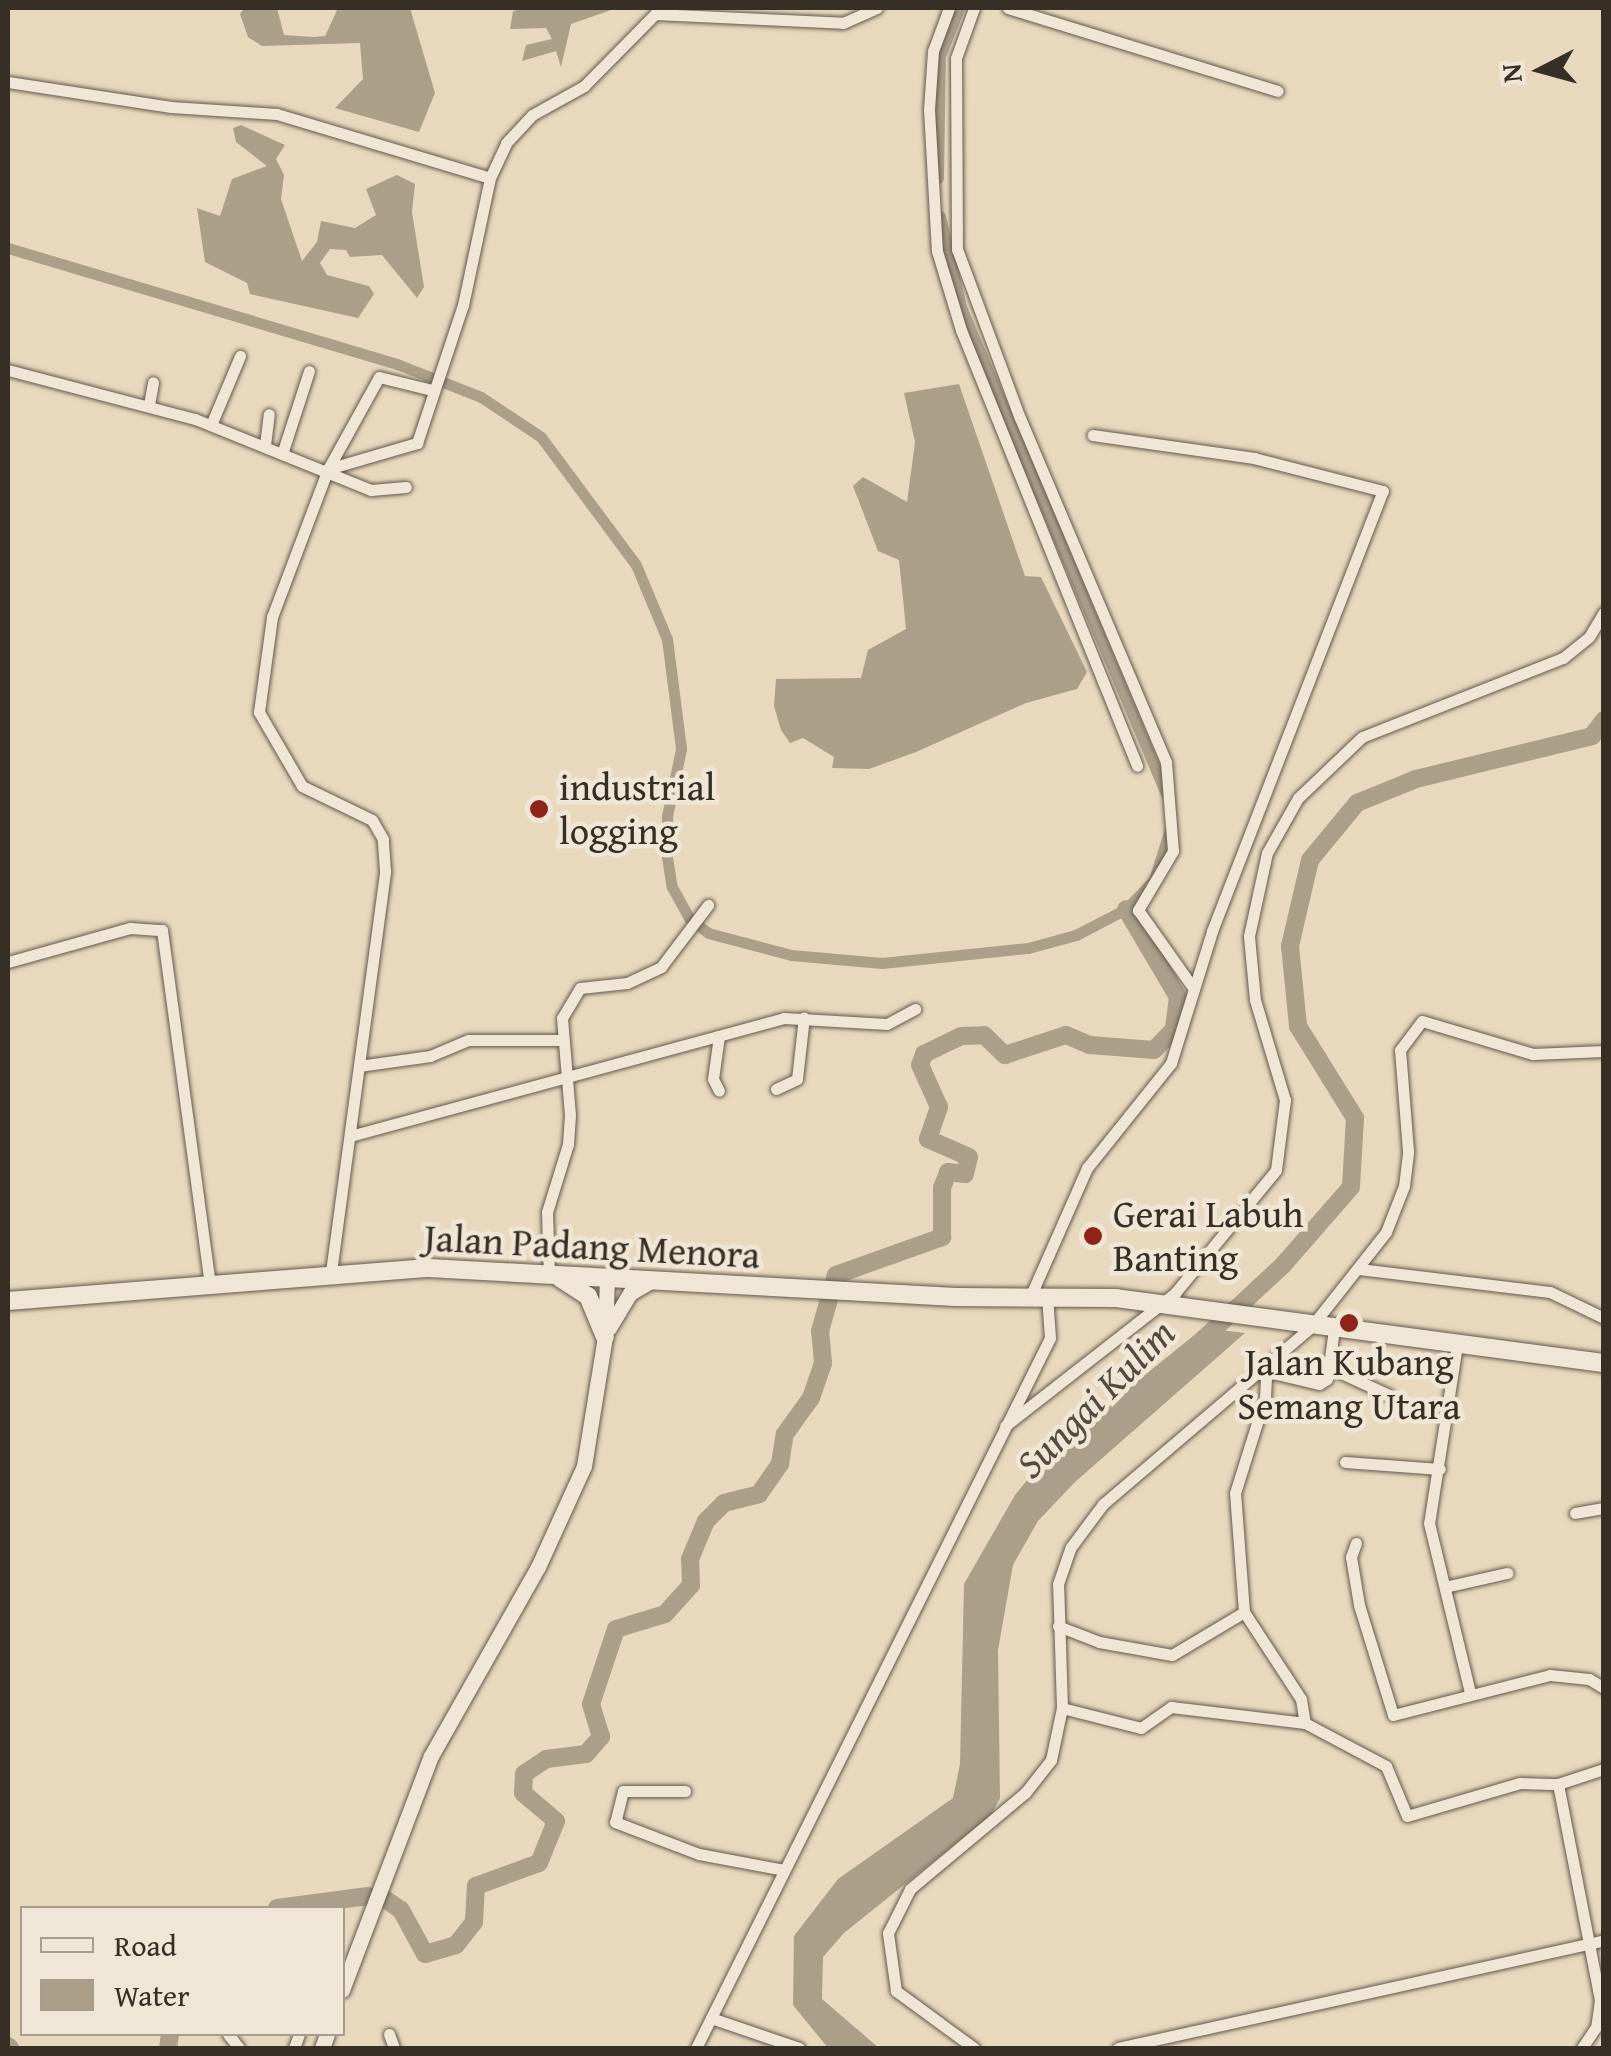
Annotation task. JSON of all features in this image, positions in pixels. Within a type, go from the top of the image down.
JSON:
[{"type":"main road","name":"Jalan Padang Menora","points":[[8,1302],[331,1272],[429,1268],[807,1290],[1039,1295],[1165,1307],[1604,1363]]},
{"type":"main road","points":[[549,1275],[588,1296],[605,1338]]},
{"type":"street","points":[[328,469],[417,443],[462,305],[490,178],[506,143],[532,115],[584,86],[655,14],[843,23],[876,8]]},
{"type":"street","points":[[950,8],[933,51],[930,109],[937,251],[961,330],[1137,766]]},
{"type":"street","points":[[974,8],[956,58],[958,249],[1020,418],[1166,762],[1173,851],[1138,910],[1194,989]]},
{"type":"street","points":[[1008,8],[1278,91]]},
{"type":"street","points":[[8,82],[172,107],[277,114],[490,178]]},
{"type":"street","points":[[211,425],[240,356]]},
{"type":"street","points":[[8,370],[75,392],[149,405],[211,425],[328,469],[371,490],[406,487]]},
{"type":"street","points":[[283,452],[308,371]]},
{"type":"street","points":[[331,1272],[385,871],[383,838],[372,820],[302,786],[259,712],[272,617],[328,469],[378,377],[432,389]]},
{"type":"street","points":[[149,405],[154,382]]},
{"type":"street","points":[[265,444],[269,414]]},
{"type":"street","points":[[682,2048],[696,2046],[711,2018],[1050,1338],[1039,1295],[1087,1168],[1171,1063],[1194,989],[1383,491],[1254,458],[1093,435]]},
{"type":"street","points":[[1005,1426],[1165,1307],[1276,1170],[1285,1100],[1255,1000],[1249,936],[1267,853],[1298,798],[1362,737],[1563,658],[1588,637],[1604,612]]},
{"type":"street","points":[[549,1275],[547,1212],[568,1144],[560,1040],[562,1018],[580,988],[627,984],[661,968],[682,934],[708,905]]},
{"type":"street","points":[[8,962],[130,928],[162,930],[210,1283]]},
{"type":"street","points":[[350,1136],[804,1016],[887,1024],[915,1009]]},
{"type":"street","points":[[776,1089],[798,1079],[804,1016]]},
{"type":"street","points":[[974,2048],[896,1991],[888,1932],[910,1890],[1040,1778],[1051,1760],[1062,1708],[1058,1584],[1071,1546],[1104,1504],[1268,1368],[1311,1327],[1386,1232],[1404,1186],[1409,1111],[1400,1050],[1422,1021],[1534,1054],[1604,1051]]},
{"type":"street","points":[[719,1036],[714,1079],[719,1090]]},
{"type":"street","points":[[359,1066],[430,1056],[468,1040],[560,1040]]},
{"type":"street","points":[[1358,1268],[1550,1292],[1604,1318]]},
{"type":"street","points":[[345,1982],[431,1756],[538,1566],[584,1466],[605,1338],[607,1278]]},
{"type":"street","points":[[605,1338],[622,1303],[652,1281]]},
{"type":"street","points":[[1268,1368],[1319,1384],[1330,1368],[1334,1330]]},
{"type":"street","points":[[1457,1345],[1440,1469],[1428,1523],[1470,1693]]},
{"type":"street","points":[[1268,1368],[1235,1493],[1244,1612],[1302,1699],[1304,1723]]},
{"type":"street","points":[[1330,1368],[1389,1395]]},
{"type":"street","points":[[1345,1462],[1440,1469]]},
{"type":"street","points":[[1575,1514],[1604,1508]]},
{"type":"street","points":[[1356,1542],[1350,1557],[1360,1605],[1393,1715],[1550,1675],[1589,1679],[1604,1688]]},
{"type":"street","points":[[1445,1587],[1507,1573]]},
{"type":"street","points":[[1058,1626],[1100,1642],[1172,1655],[1244,1612]]},
{"type":"street","points":[[1062,1708],[1141,1728],[1171,1707],[1304,1723],[1386,1766],[1407,1816],[1520,1782],[1558,1784],[1604,1769]]},
{"type":"street","points":[[1558,1784],[1586,1944],[1600,2000],[1596,2027],[1582,2048]]},
{"type":"street","points":[[685,1791],[623,1792],[614,1822],[699,1854],[784,1870]]},
{"type":"street","points":[[1118,2048],[1604,1940]]},
{"type":"street","points":[[711,2018],[799,2048]]},
{"type":"street","points":[[389,2034],[394,2048]]},
{"type":"water","points":[[244,8],[277,8],[284,35],[314,37],[325,36],[338,8],[410,8],[435,93],[419,132],[335,108],[363,79],[360,43],[262,46],[248,37],[240,14]]},
{"type":"water","points":[[617,8],[571,24],[561,67],[556,51],[522,61],[526,45],[552,39],[546,28],[510,29],[513,11]]},
{"type":"water","points":[[241,125],[285,145],[276,159],[284,175],[281,199],[302,261],[317,242],[321,221],[355,228],[376,215],[366,189],[397,175],[415,184],[412,212],[424,287],[417,298],[382,255],[350,257],[346,250],[330,249],[320,263],[327,275],[369,286],[374,294],[358,318],[250,294],[247,283],[205,262],[197,208],[220,216],[232,179],[267,166],[236,142],[233,128]]},
{"type":"water","points":[[959,384],[1025,576],[1041,577],[1087,672],[1077,689],[1026,703],[916,752],[869,769],[832,768],[834,757],[803,738],[790,743],[781,730],[774,706],[776,679],[861,678],[868,650],[906,629],[899,560],[878,551],[853,486],[863,477],[907,502],[915,442],[904,393]]},
{"type":"water","points":[[1203,1328],[1245,1333],[1075,1482],[1038,1521],[1013,1565],[998,1650],[1000,1798],[991,1815],[844,1933],[823,1957],[822,1999],[879,2048],[828,2048],[793,2005],[794,1936],[838,1879],[953,1798],[960,1764],[964,1584],[1015,1495],[1051,1451]]},
{"type":"waterway","points":[[938,178],[940,56],[959,8]]},
{"type":"waterway","points":[[940,216],[961,307],[1166,794]]},
{"type":"waterway","points":[[8,248],[397,364],[481,397],[541,437],[636,565],[667,639],[681,749],[667,816],[667,857],[672,887],[689,918],[708,933],[791,955],[882,963],[1028,948],[1076,935],[1126,909],[1154,880],[1169,832]]},
{"type":"waterway","name":"Sungai Kulim","points":[[1198,1344],[1283,1265],[1351,1187],[1355,1118],[1298,1026],[1290,946],[1310,860],[1357,803],[1416,779],[1592,736],[1604,720]]},
{"type":"waterway","points":[[385,1899],[401,1910],[425,1954],[456,1945],[474,1922],[476,1886],[539,1863],[556,1821],[523,1793],[524,1774],[546,1759],[586,1754],[601,1737],[591,1704],[616,1629],[665,1614],[691,1585],[690,1559],[706,1521],[724,1503],[759,1494],[780,1464],[785,1434],[811,1398],[823,1363],[820,1331],[836,1275],[942,1237],[942,1188],[948,1172],[965,1174],[969,1157],[928,1139],[939,1107],[920,1065],[924,1054],[961,1036],[984,1035],[1005,1055],[1066,1035],[1090,1045],[1154,1050],[1174,1029],[1178,997],[1126,909]]},
{"type":"waterway","points":[[292,1906],[368,1896]]},
{"type":"waterway","points":[[168,2048],[170,2036]]},
{"type":"place","name":"industrial logging","points":[[539,809]]},
{"type":"place","name":"Gerai Labuh Banting","points":[[1093,1236]]},
{"type":"place","name":"Jalan Kubang Semang Utara","points":[[1349,1323]]}]
